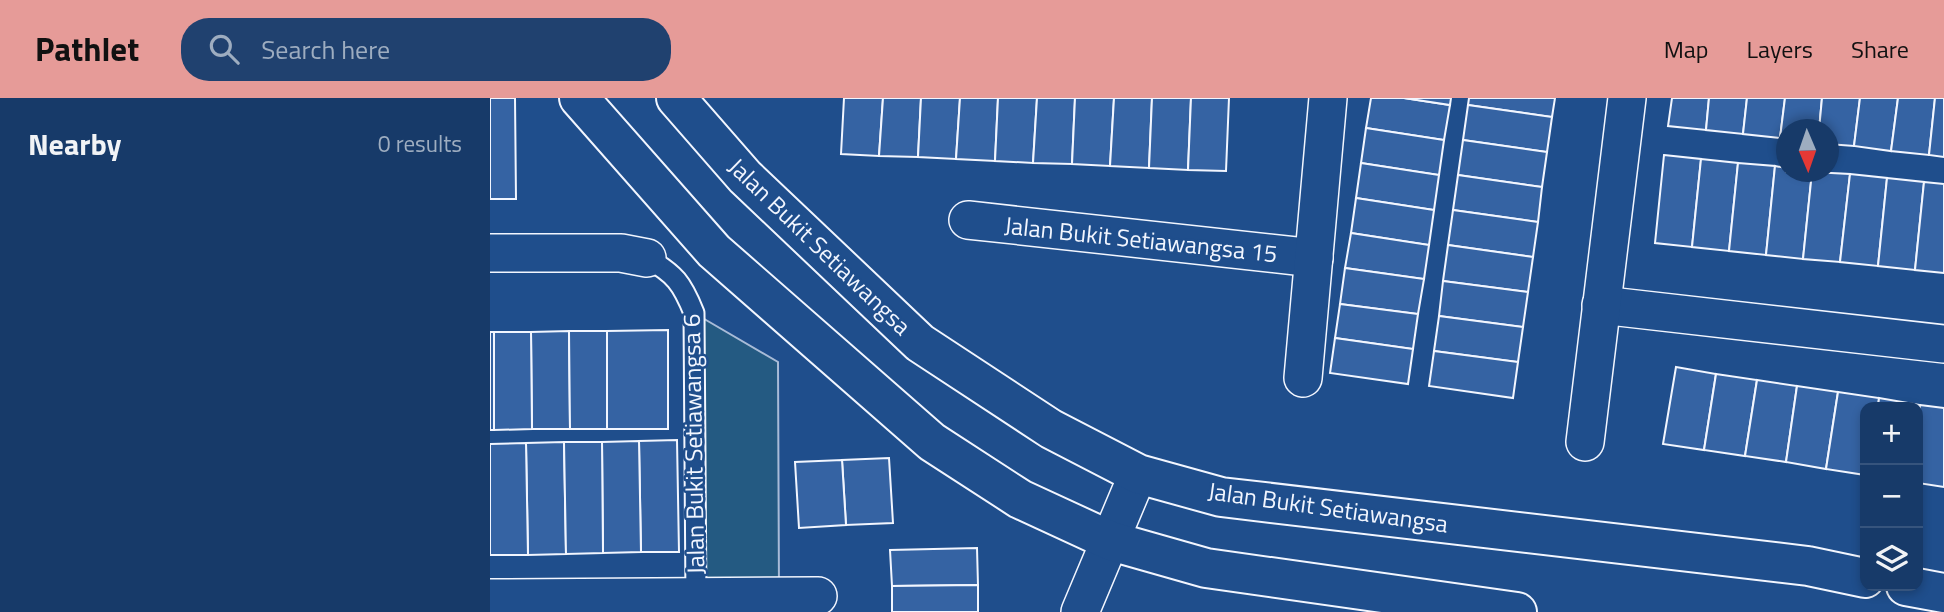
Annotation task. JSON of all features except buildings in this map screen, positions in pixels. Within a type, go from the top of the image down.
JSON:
[{"type":"street","points":[[579,98],[714,251],[932,442],[1020,499],[1111,541],[1206,568],[1517,612]]},
{"type":"street","name":"Jalan Bukit Setiawangsa","points":[[676,98],[745,177],[920,343],[1051,429],[1138,474],[1221,496],[1808,566],[1860,577]]},
{"type":"street","points":[[1303,378],[1328,98]]},
{"type":"street","points":[[1585,442],[1627,98]]},
{"type":"street","name":"Jalan Bukit Setiawangsa 15","points":[[968,220],[1314,258]]},
{"type":"street","name":"Jalan Bukit Setiawangsa 6","points":[[490,253],[621,253],[647,257]]},
{"type":"street","points":[[1601,305],[1944,344]]},
{"type":"street","points":[[1080,612],[1138,474]]},
{"type":"street","points":[[1923,589],[1944,593]]},
{"type":"street","points":[[490,598],[696,604],[818,596]]},
{"type":"lane","name":"Jalan Bukit Setiawangsa 6","points":[[647,257],[670,271],[677,279],[684,288],[694,313],[696,604]]},
{"type":"shaded area","points":[[694,313],[778,362],[779,596],[695,597]]}]
